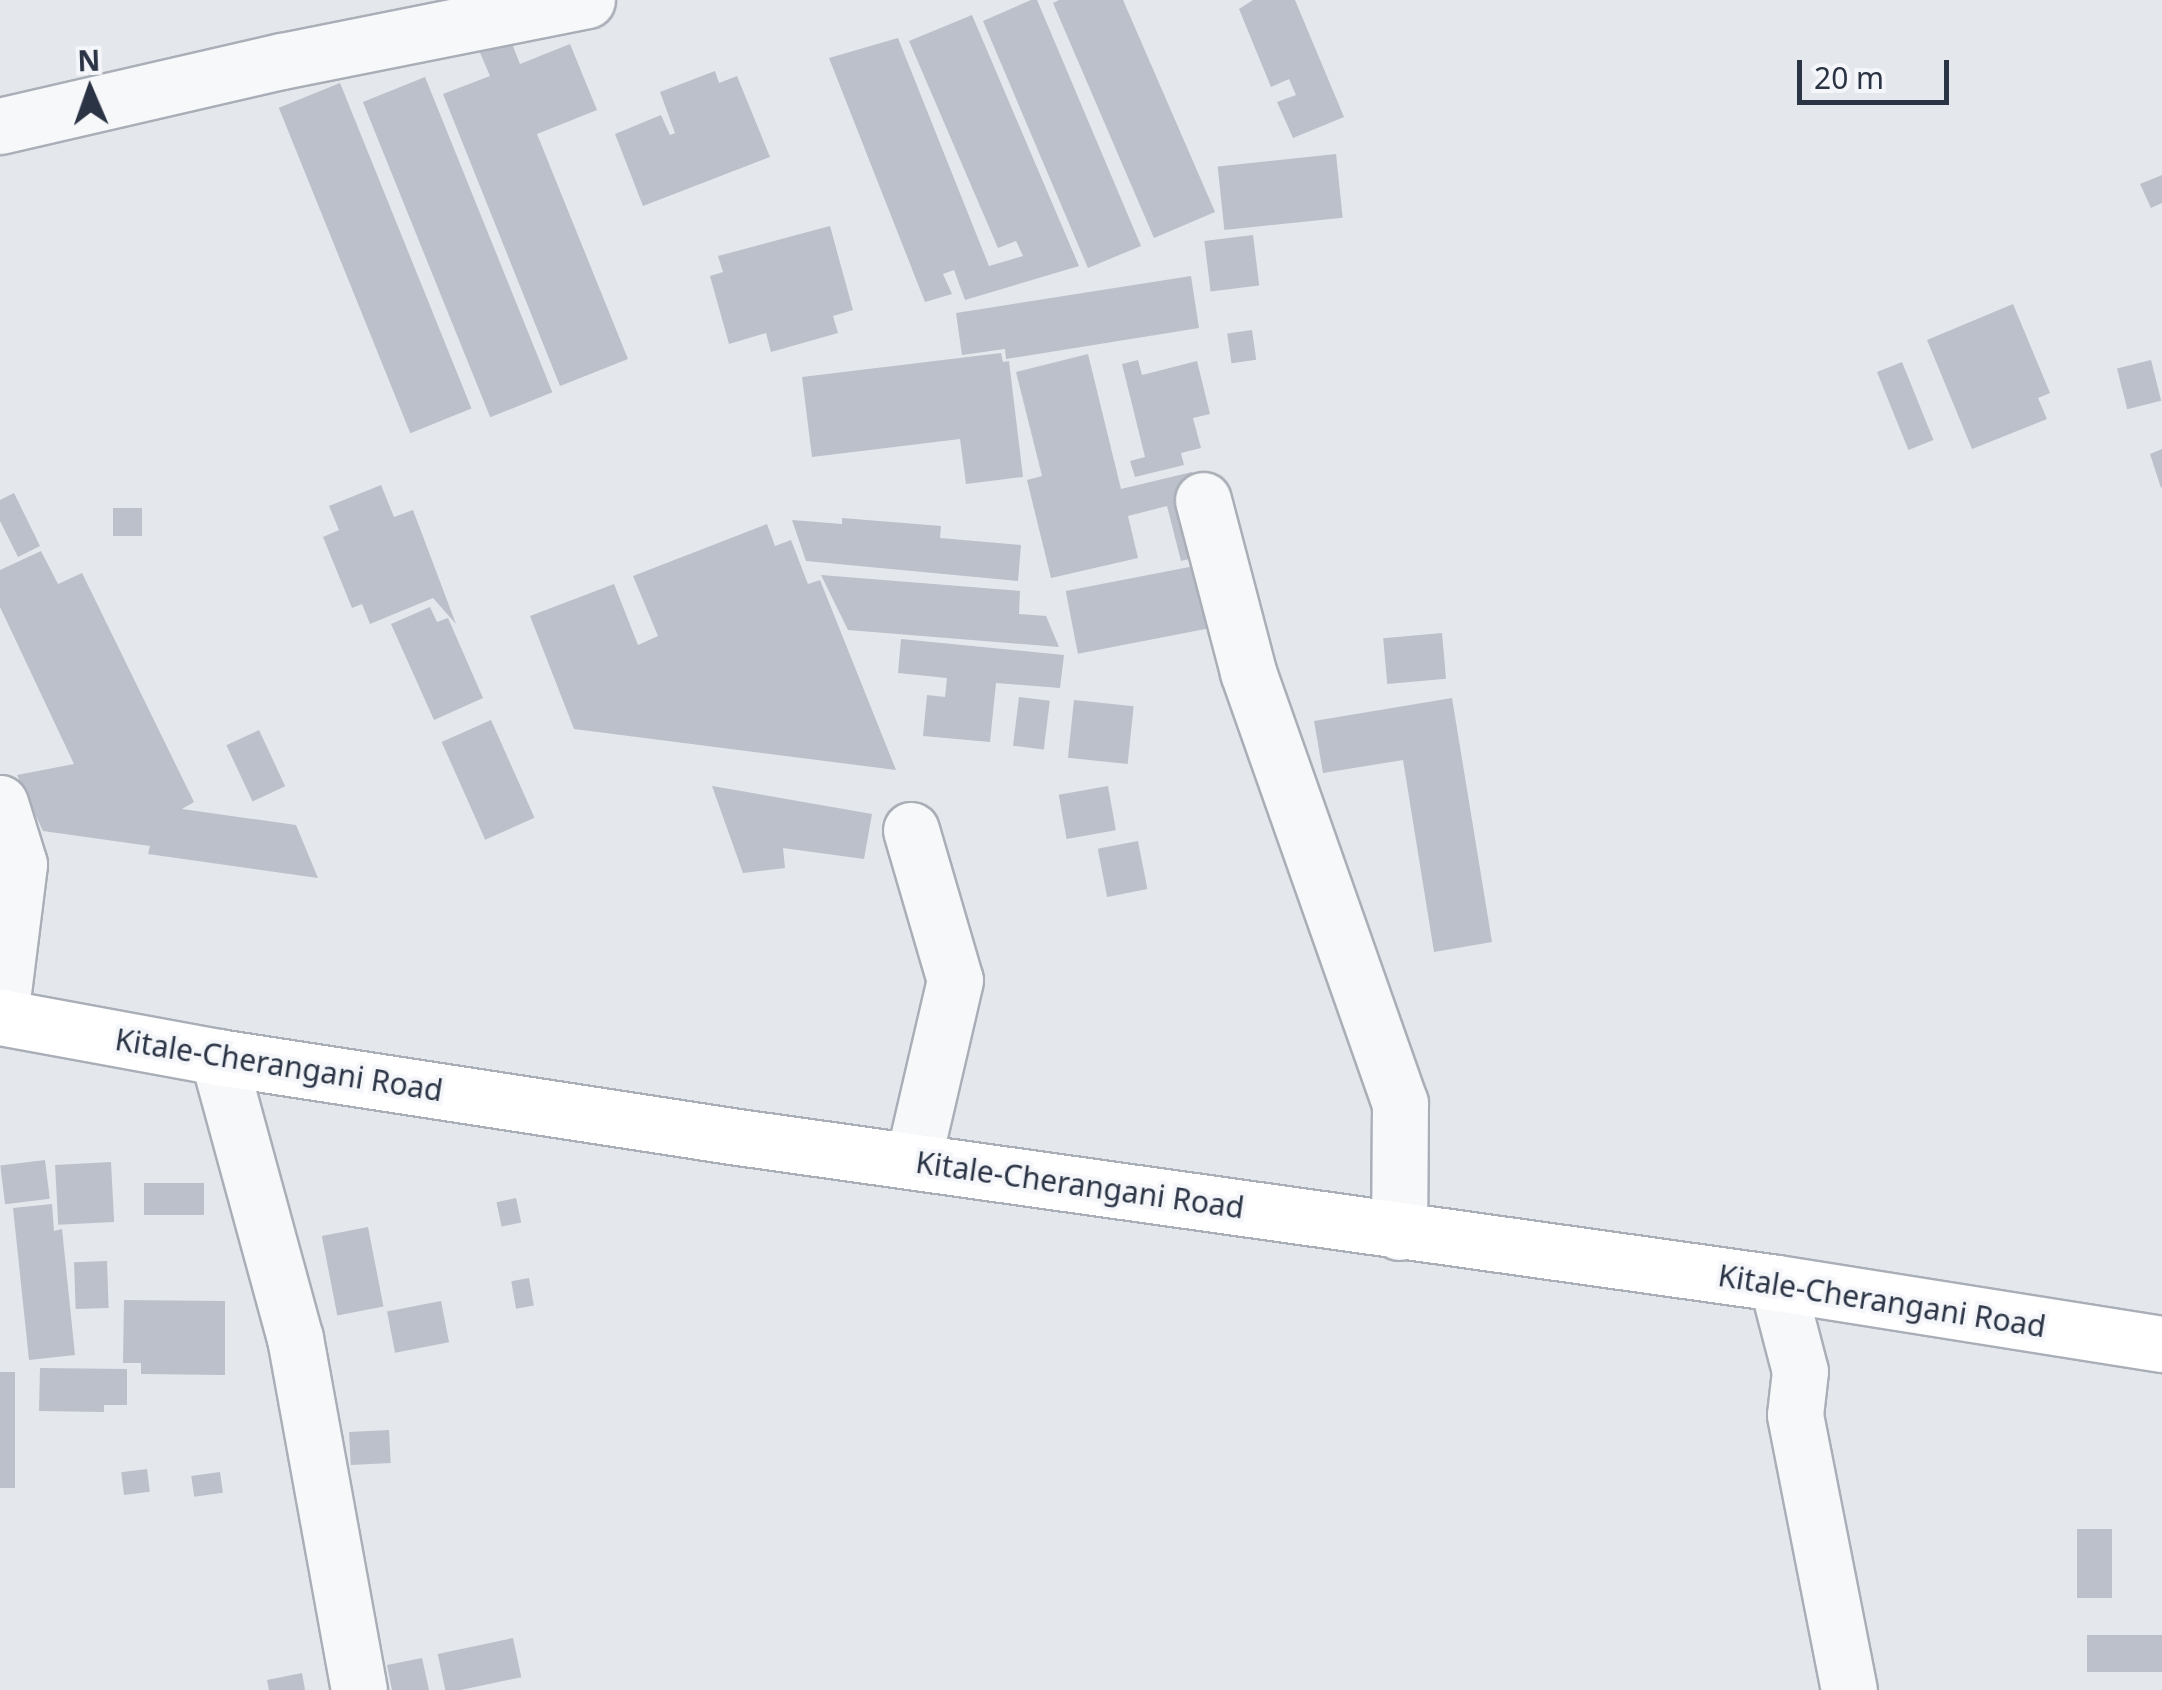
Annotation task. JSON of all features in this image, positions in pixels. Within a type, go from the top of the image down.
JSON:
[{"type":"main road","name":"Kitale-Cherangani Road","points":[[0,1017],[218,1057],[1398,1232],[1777,1284],[2162,1344]]},
{"type":"street","points":[[0,126],[282,61],[588,0]]},
{"type":"street","points":[[1204,500],[1248,672],[1400,1103],[1398,1232]]},
{"type":"street","points":[[0,804],[18,864],[0,1017]]},
{"type":"street","points":[[912,830],[954,980],[913,1160]]},
{"type":"street","points":[[218,1057],[295,1338],[359,1690]]},
{"type":"street","points":[[1777,1284],[1800,1372],[1794,1415],[1849,1690]]},
{"type":"building","points":[[1037,0],[1141,246],[1088,268],[983,21]]},
{"type":"building","points":[[1123,0],[1215,212],[1154,238],[1053,3]]},
{"type":"building","points":[[1253,0],[1295,0],[1344,117],[1293,138],[1277,102],[1296,95],[1289,79],[1271,87],[1239,9]]},
{"type":"building","points":[[972,15],[1079,266],[965,300],[954,270],[943,274],[952,294],[925,302],[829,58],[898,38],[989,266],[1023,256],[1016,241],[998,248],[909,41]]},
{"type":"building","points":[[509,36],[520,64],[570,44],[597,110],[537,134],[628,359],[560,386],[443,94],[490,76],[478,48]]},
{"type":"building","points":[[715,71],[719,83],[737,76],[770,157],[643,206],[615,134],[661,115],[670,135],[675,133],[660,92]]},
{"type":"building","points":[[425,77],[552,392],[490,417],[363,102]]},
{"type":"building","points":[[340,83],[471,408],[410,433],[279,108]]},
{"type":"building","points":[[1336,154],[1343,218],[1224,230],[1218,166]]},
{"type":"building","points":[[2162,175],[2162,203],[2151,208],[2140,184]]},
{"type":"building","points":[[830,226],[853,310],[833,316],[838,333],[771,352],[766,333],[729,344],[710,276],[723,272],[718,256]]},
{"type":"building","points":[[1253,235],[1259,286],[1211,292],[1204,241]]},
{"type":"building","points":[[1191,276],[1199,328],[1006,359],[1005,349],[962,355],[956,313]]},
{"type":"building","points":[[2013,304],[2050,393],[2038,398],[2047,419],[1972,449],[1927,340]]},
{"type":"building","points":[[1252,330],[1256,360],[1231,363],[1227,333]]},
{"type":"building","points":[[1001,353],[1003,362],[1009,361],[1023,477],[966,484],[960,439],[812,457],[802,377]]},
{"type":"building","points":[[1088,354],[1121,489],[1192,472],[1213,553],[1181,561],[1167,506],[1128,516],[1138,558],[1051,578],[1027,480],[1042,476],[1016,372]]},
{"type":"building","points":[[1138,360],[1142,375],[1197,361],[1210,414],[1193,418],[1201,448],[1181,453],[1184,465],[1135,477],[1130,461],[1145,457],[1122,364]]},
{"type":"building","points":[[2151,360],[2161,401],[2127,409],[2117,368]]},
{"type":"building","points":[[1902,362],[1933,440],[1908,450],[1877,372]]},
{"type":"building","points":[[2162,449],[2162,487],[2161,488],[2150,454]]},
{"type":"building","points":[[381,485],[394,517],[413,510],[456,624],[433,598],[370,624],[362,604],[352,608],[323,537],[339,530],[329,506]]},
{"type":"building","points":[[14,493],[40,546],[18,557],[0,521],[0,500]]},
{"type":"building","points":[[113,508],[142,508],[142,536],[113,536]]},
{"type":"building","points":[[842,518],[941,526],[940,538],[1021,545],[1018,581],[806,561],[792,520],[842,524]]},
{"type":"building","points":[[767,524],[775,546],[791,540],[808,584],[820,580],[896,770],[574,729],[530,616],[614,584],[638,645],[658,636],[633,576]]},
{"type":"building","points":[[41,551],[58,584],[82,573],[194,802],[182,809],[296,825],[318,878],[148,854],[150,846],[43,831],[17,775],[74,764],[0,607],[0,570]]},
{"type":"building","points":[[1210,563],[1222,626],[1078,654],[1066,591]]},
{"type":"building","points":[[821,575],[1020,591],[1019,614],[1046,616],[1059,647],[848,630]]},
{"type":"building","points":[[430,607],[437,622],[448,618],[483,698],[434,720],[391,624]]},
{"type":"building","points":[[1442,633],[1446,679],[1387,684],[1383,638]]},
{"type":"building","points":[[901,639],[1064,655],[1060,688],[996,683],[990,742],[923,736],[927,695],[945,697],[947,678],[898,673]]},
{"type":"building","points":[[1019,697],[1050,701],[1044,749],[1013,746]]},
{"type":"building","points":[[1452,698],[1492,942],[1434,952],[1403,760],[1323,773],[1314,721]]},
{"type":"building","points":[[1074,700],[1134,706],[1128,764],[1068,758]]},
{"type":"building","points":[[491,720],[535,818],[485,840],[442,742]]},
{"type":"building","points":[[259,730],[285,786],[253,801],[226,745]]},
{"type":"building","points":[[712,786],[872,814],[864,859],[783,848],[785,868],[743,873]]},
{"type":"building","points":[[1108,786],[1116,830],[1067,839],[1059,795]]},
{"type":"building","points":[[1138,841],[1147,889],[1107,897],[1098,849]]},
{"type":"building","points":[[45,1160],[50,1199],[5,1204],[0,1165]]},
{"type":"building","points":[[111,1162],[114,1222],[58,1225],[55,1165]]},
{"type":"building","points":[[144,1183],[204,1183],[204,1215],[144,1215]]},
{"type":"building","points":[[516,1198],[521,1222],[502,1227],[496,1202]]},
{"type":"building","points":[[52,1204],[54,1231],[62,1229],[75,1355],[29,1360],[13,1208]]},
{"type":"building","points":[[368,1227],[383,1307],[337,1315],[322,1236]]},
{"type":"building","points":[[107,1261],[109,1308],[76,1309],[74,1262]]},
{"type":"building","points":[[529,1278],[534,1306],[516,1309],[511,1281]]},
{"type":"building","points":[[124,1300],[225,1301],[225,1375],[141,1374],[141,1363],[123,1363]]},
{"type":"building","points":[[441,1301],[449,1342],[395,1353],[387,1311]]},
{"type":"building","points":[[40,1368],[127,1369],[127,1405],[104,1405],[104,1412],[39,1411]]},
{"type":"building","points":[[0,1372],[15,1372],[15,1488],[0,1488]]},
{"type":"building","points":[[389,1430],[391,1463],[351,1465],[349,1432]]},
{"type":"building","points":[[147,1469],[150,1492],[124,1495],[121,1472]]},
{"type":"building","points":[[220,1472],[223,1493],[194,1497],[191,1476]]},
{"type":"building","points":[[2077,1529],[2112,1529],[2112,1598],[2077,1598]]},
{"type":"building","points":[[2087,1635],[2162,1635],[2162,1672],[2087,1672]]},
{"type":"building","points":[[513,1638],[521,1677],[445,1690],[438,1654]]},
{"type":"building","points":[[422,1658],[429,1690],[392,1690],[387,1665]]},
{"type":"building","points":[[302,1673],[305,1690],[269,1690],[267,1680]]}]
